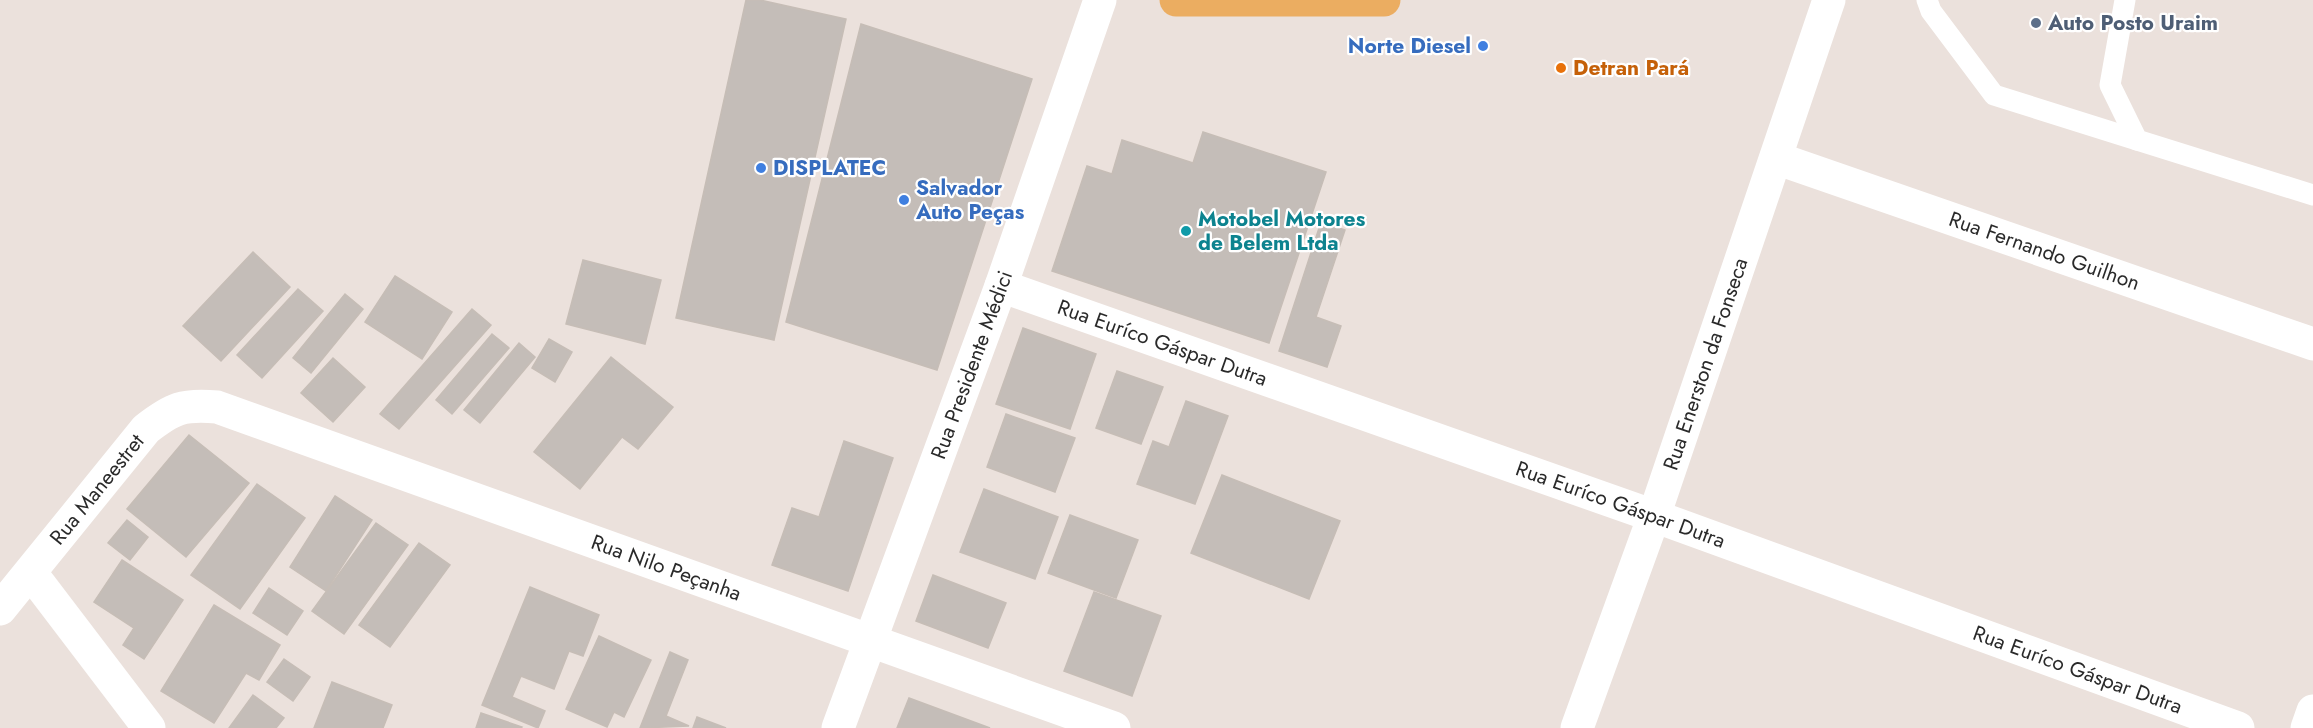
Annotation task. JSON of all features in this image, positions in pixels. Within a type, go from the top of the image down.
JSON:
[{"type":"main road","points":[[1176,0],[1384,0]]},
{"type":"street","name":"Rua Presidente Médici","points":[[838,728],[1001,286],[1100,0]]},
{"type":"street","name":"Rua Enerston da Fonseca","points":[[1577,728],[1654,516],[1829,0]]},
{"type":"street","name":"Rua Fernando Guilhon","points":[[1776,158],[2313,344]]},
{"type":"street","name":"Rua Euríco Gáspar Dutra","points":[[1001,286],[1654,516],[2187,719],[2238,728]]},
{"type":"street","name":"Rua Maneestret","points":[[0,609],[146,429],[167,413],[190,404],[217,407]]},
{"type":"street","name":"Rua Nilo Peçanha","points":[[217,407],[1114,728]]},
{"type":"street","points":[[31,573],[149,728]]},
{"type":"street","points":[[2307,728],[2313,711]]},
{"type":"lane","points":[[1927,0],[1931,11],[1994,95],[2313,195]]},
{"type":"lane","points":[[2125,0],[2110,85],[2137,140]]},
{"type":"building","name":"DISPLATEC","points":[[746,0],[760,0],[846,19],[774,340],[676,318]]},
{"type":"building","name":"Salvador Auto Peças","points":[[861,24],[1032,79],[937,370],[786,322]]},
{"type":"building","name":"Motobel Motores de Belem Ltda","points":[[1203,132],[1326,172],[1269,343],[1052,271],[1087,166],[1112,174],[1122,140],[1193,163]]},
{"type":"building","points":[[1321,222],[1345,230],[1316,317],[1341,326],[1327,367],[1279,351]]},
{"type":"building","points":[[253,252],[290,287],[221,361],[183,326]]},
{"type":"building","points":[[583,260],[661,280],[645,344],[566,324]]},
{"type":"building","points":[[395,276],[452,312],[422,359],[365,322]]},
{"type":"building","points":[[298,289],[323,311],[262,378],[237,355]]},
{"type":"building","points":[[345,294],[363,309],[311,373],[293,358]]},
{"type":"building","points":[[472,309],[491,325],[399,429],[380,414]]},
{"type":"building","points":[[1023,328],[1096,354],[1070,429],[996,404]]},
{"type":"building","points":[[492,334],[509,348],[452,414],[436,400]]},
{"type":"building","points":[[549,339],[572,352],[555,382],[532,368]]},
{"type":"building","points":[[519,343],[535,357],[480,423],[464,410]]},
{"type":"building","points":[[611,357],[673,407],[638,449],[622,437],[580,489],[534,452]]},
{"type":"building","points":[[333,358],[365,387],[333,422],[301,393]]},
{"type":"building","points":[[1117,371],[1163,387],[1141,444],[1096,428]]},
{"type":"building","points":[[1186,401],[1228,416],[1195,504],[1137,484],[1153,441],[1169,447]]},
{"type":"building","points":[[1006,414],[1075,438],[1055,492],[987,467]]},
{"type":"building","points":[[189,435],[249,483],[186,557],[127,509]]},
{"type":"building","points":[[844,441],[893,458],[848,591],[772,565],[792,508],[819,517]]},
{"type":"building","points":[[1222,475],[1340,521],[1309,599],[1191,553]]},
{"type":"building","points":[[257,484],[305,518],[240,609],[191,575]]},
{"type":"building","points":[[984,489],[1058,517],[1035,579],[960,552]]},
{"type":"building","points":[[335,496],[372,520],[326,591],[290,567]]},
{"type":"building","points":[[1070,515],[1138,540],[1116,598],[1048,573]]},
{"type":"building","points":[[127,520],[148,537],[130,560],[108,543]]},
{"type":"building","points":[[376,523],[408,545],[344,634],[312,611]]},
{"type":"building","points":[[419,543],[450,565],[390,647],[359,625]]},
{"type":"building","points":[[122,560],[183,600],[144,659],[123,645],[134,628],[94,602]]},
{"type":"building","points":[[933,575],[1006,603],[988,648],[916,621]]},
{"type":"building","points":[[530,587],[599,615],[583,656],[569,651],[554,689],[521,676],[512,697],[545,711],[538,728],[482,705]]},
{"type":"building","points":[[269,588],[303,611],[287,635],[253,613]]},
{"type":"building","points":[[1094,592],[1161,616],[1132,696],[1064,671]]},
{"type":"building","points":[[214,605],[280,645],[259,680],[246,673],[214,723],[161,691]]},
{"type":"building","points":[[599,636],[651,660],[624,717],[614,712],[607,727],[566,709]]},
{"type":"building","points":[[670,652],[688,660],[666,716],[689,726],[640,728]]},
{"type":"building","points":[[284,659],[310,677],[293,701],[267,682]]},
{"type":"building","points":[[332,682],[392,705],[383,728],[314,728]]},
{"type":"building","points":[[253,695],[284,718],[276,728],[229,728]]},
{"type":"building","points":[[909,698],[990,728],[897,728]]},
{"type":"building","points":[[481,713],[522,727],[476,728]]},
{"type":"building","points":[[697,717],[726,728],[693,728]]},
{"type":"place","name":"Auto Posto Uraim","points":[[2036,23]]},
{"type":"place","name":"Norte Diesel","points":[[1483,46]]},
{"type":"place","name":"Detran Pará","points":[[1561,68]]},
{"type":"place","name":"DISPLATEC","points":[[761,168]]},
{"type":"place","name":"Salvador Auto Peças","points":[[904,200]]},
{"type":"place","name":"Motobel Motores de Belem Ltda","points":[[1186,231]]}]
